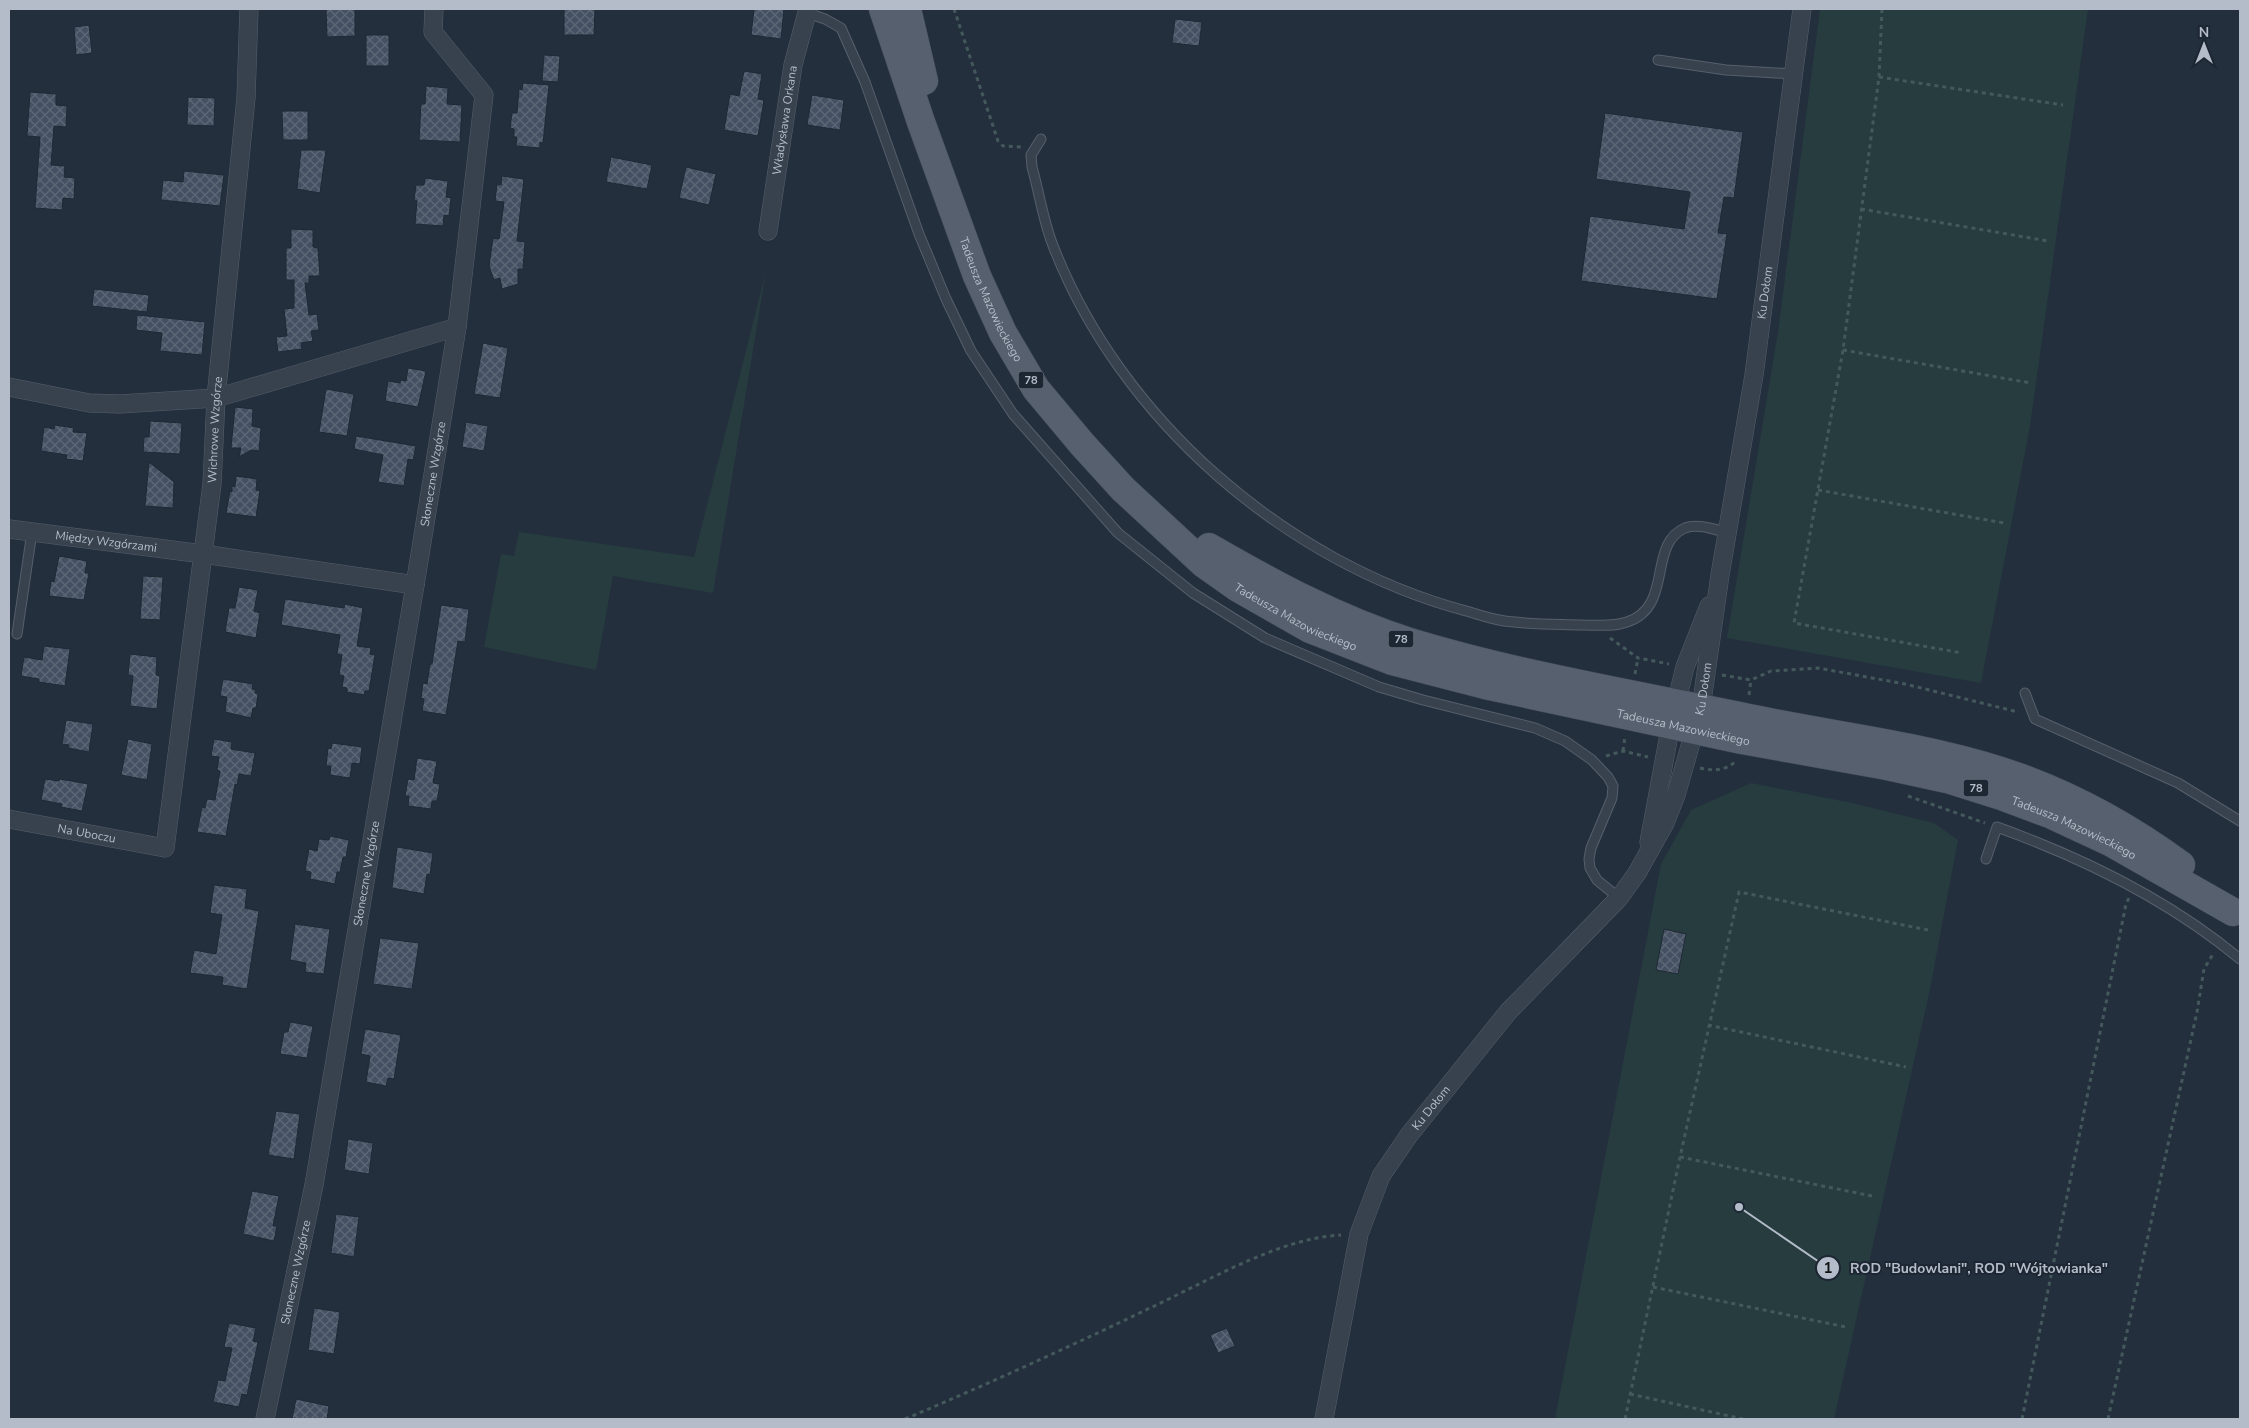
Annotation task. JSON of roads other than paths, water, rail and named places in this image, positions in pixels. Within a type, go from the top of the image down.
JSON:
[{"type":"main road","name":"Tadeusza Mazowieckiego","points":[[883,9],[920,122],[977,276],[1003,333],[1036,389],[1123,489],[1204,564],[1238,588],[1310,629],[1392,662],[1435,673],[1686,716],[1742,740],[1904,770],[2001,796],[2052,815],[2110,842],[2237,915]]},
{"type":"main road","name":"Tadeusza Mazowieckiego","points":[[907,9],[957,218]]},
{"type":"street","name":"Wichrowe Wzgórze","points":[[165,848],[212,484],[216,398],[246,98],[250,9]]},
{"type":"street","name":"Słoneczne Wzgórze","points":[[265,1419],[314,1185],[458,327],[484,95],[433,32],[434,9]]},
{"type":"street","name":"Ku Dołom","points":[[1648,852],[1665,761],[1707,672],[1720,575],[1754,376],[1802,9]]},
{"type":"street","name":"Władysława Orkana","points":[[768,231],[793,65],[808,11]]},
{"type":"street","points":[[9,387],[89,403],[120,404],[216,398],[458,327]]},
{"type":"street","name":"Między Wzgórzami","points":[[9,529],[203,554],[415,585]]},
{"type":"street","name":"Ku Dołom","points":[[1324,1419],[1359,1234],[1381,1176],[1409,1135],[1508,1012],[1619,898],[1637,873],[1665,823],[1676,795],[1684,766],[1685,667],[1720,575]]},
{"type":"street","name":"Na Uboczu","points":[[9,819],[165,848]]},
{"type":"lane","points":[[808,11],[841,28],[865,82],[919,234],[946,300],[971,351],[1013,414],[1118,533],[1192,593],[1265,638],[1379,687],[1535,728],[1565,741],[1592,760],[1608,777],[1613,786],[1612,798],[1591,848],[1590,868],[1596,880],[1619,898]]},
{"type":"lane","points":[[1658,60],[1726,70],[1794,74]]},
{"type":"lane","points":[[1041,138],[1032,155],[1032,167],[1051,242],[1077,298],[1105,348],[1144,398],[1192,452],[1239,495],[1300,538],[1365,574],[1434,603],[1500,620],[1547,624],[1602,625],[1625,623],[1640,616],[1652,604],[1660,580],[1663,559],[1673,537],[1686,528],[1692,527],[1728,533]]},
{"type":"lane","points":[[17,634],[32,532]]},
{"type":"lane","points":[[2025,693],[2035,719],[2178,783],[2240,821]]},
{"type":"lane","points":[[1986,859],[1997,827],[2038,842],[2103,871],[2220,942],[2240,959]]},
{"type":"place","name":"ROD \"Budowlani\", ROD \"Wójtowianka\"","points":[[1739,1207]]}]
